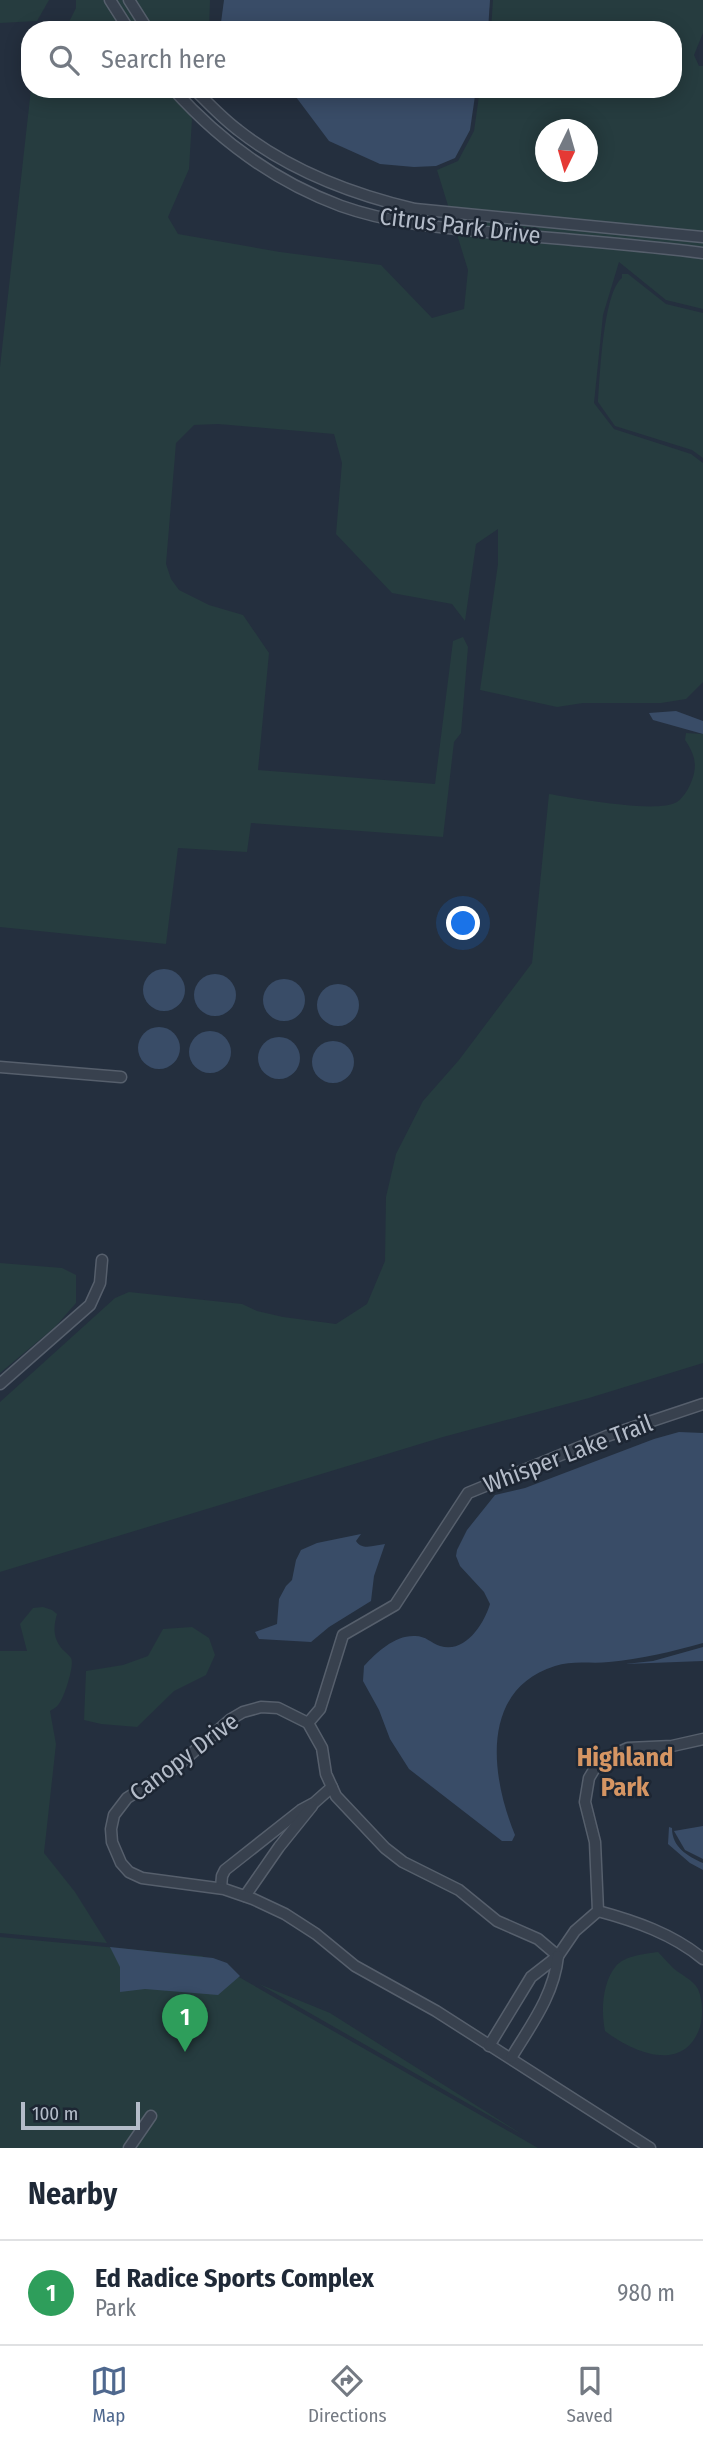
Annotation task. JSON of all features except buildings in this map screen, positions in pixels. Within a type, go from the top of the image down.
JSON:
[{"type":"street","points":[[110,0],[123,21]]},
{"type":"street","points":[[130,0],[143,21]]},
{"type":"street","name":"Citrus Park Drive","points":[[181,98],[233,147],[268,169],[339,205],[368,215],[423,226],[703,253]]},
{"type":"street","name":"Citrus Park Drive","points":[[204,98],[238,130],[285,161],[325,182],[371,199],[415,209],[703,237]]},
{"type":"street","points":[[514,235],[516,218]]},
{"type":"street","points":[[0,1067],[121,1077]]},
{"type":"street","points":[[0,1384],[90,1305],[100,1283],[102,1259]]},
{"type":"street","name":"Whisper Lake Trail","points":[[308,1723],[320,1709],[344,1635],[395,1605],[468,1493],[607,1436],[703,1404]]},
{"type":"street","name":"Canopy Drive","points":[[308,1723],[278,1708],[261,1707],[231,1719],[175,1768],[127,1798],[114,1815],[112,1842],[121,1863],[129,1872],[142,1878],[220,1888],[285,1914],[316,1934],[355,1966],[411,1996],[650,2148]]},
{"type":"street","points":[[308,1723],[322,1748],[326,1774],[332,1787],[351,1813],[385,1848],[403,1861],[459,1890],[498,1921],[538,1939],[558,1956]]},
{"type":"street","points":[[598,1911],[595,1842],[585,1802],[589,1778],[595,1768],[602,1760],[628,1748],[672,1746],[703,1739]]},
{"type":"street","points":[[245,1896],[314,1803],[332,1787]]},
{"type":"street","points":[[220,1888],[225,1870],[301,1810],[314,1803]]},
{"type":"street","points":[[489,2046],[531,1977],[558,1956],[575,1931],[598,1911]]},
{"type":"street","points":[[598,1911],[652,1928],[680,1942],[703,1959]]},
{"type":"street","points":[[511,2058],[548,1996],[554,1982],[558,1956]]},
{"type":"street","points":[[129,2148],[151,2116]]},
{"type":"green space","points":[[0,0],[49,0],[37,21],[0,23]]},
{"type":"green space","points":[[76,0],[210,0],[209,21],[70,21],[76,8]]},
{"type":"green space","points":[[493,0],[703,0],[703,33],[694,55],[699,66],[703,66],[703,309],[666,300],[619,262],[603,315],[594,403],[614,429],[691,454],[703,463],[703,682],[686,699],[661,703],[583,703],[557,707],[480,690],[498,564],[498,529],[476,544],[465,621],[452,604],[392,593],[336,534],[342,463],[334,434],[218,424],[194,425],[176,443],[166,564],[171,579],[179,590],[209,605],[243,615],[269,653],[258,770],[435,784],[453,641],[463,637],[468,647],[461,733],[454,742],[443,837],[251,823],[247,852],[178,848],[166,944],[0,927],[0,367],[30,98],[181,98],[192,119],[189,169],[168,217],[178,234],[280,252],[381,265],[432,318],[464,309],[468,270],[437,170],[458,161],[474,131],[479,98],[682,98],[682,21],[492,21]]},
{"type":"green space","points":[[622,274],[628,274],[666,304],[703,313],[703,458],[692,450],[615,426],[598,402],[607,317]]},
{"type":"green space","points":[[686,733],[703,734],[703,1363],[589,1398],[443,1437],[0,1572],[0,1402],[115,1298],[129,1292],[242,1304],[257,1311],[283,1317],[336,1324],[367,1304],[385,1261],[386,1197],[396,1154],[423,1101],[459,1060],[532,963],[549,794],[634,806],[677,802],[688,789],[695,769],[693,754],[685,740]]},
{"type":"green space","points":[[0,1263],[62,1268],[76,1275],[76,1303],[55,1327],[0,1373]]},
{"type":"green space","points":[[43,1607],[57,1614],[56,1637],[72,1661],[63,1696],[50,1711],[56,1744],[44,1853],[75,1892],[107,1943],[0,1933],[0,1651],[27,1651],[20,1624],[33,1608]]},
{"type":"green space","points":[[192,1627],[209,1638],[215,1655],[206,1675],[174,1691],[137,1727],[84,1720],[86,1671],[123,1665],[148,1656],[163,1629]]},
{"type":"green space","points":[[0,1937],[202,1956],[538,2148],[0,2148]]},
{"type":"green space","points":[[658,1952],[696,1986],[702,2003],[700,2027],[693,2042],[682,2051],[671,2055],[644,2052],[605,2031],[603,2006],[611,1973],[620,1962],[630,1957]]},
{"type":"green space","points":[[259,1984],[330,2013],[523,2135]]},
{"type":"water","points":[[224,0],[490,0],[489,21],[221,21]]},
{"type":"water","points":[[297,98],[475,98],[470,130],[455,158],[436,166],[380,164],[329,141]]},
{"type":"water","points":[[676,711],[703,721],[703,734],[653,720],[649,713]]},
{"type":"water","points":[[164,969],[179,975],[185,990],[179,1005],[164,1011],[149,1005],[143,990],[149,975]]},
{"type":"water","points":[[215,974],[230,980],[236,995],[230,1010],[215,1016],[200,1010],[194,995],[200,980]]},
{"type":"water","points":[[284,979],[299,985],[305,1000],[299,1015],[284,1021],[269,1015],[263,1000],[269,985]]},
{"type":"water","points":[[338,984],[353,990],[359,1005],[353,1020],[338,1026],[323,1020],[317,1005],[323,990]]},
{"type":"water","points":[[159,1027],[174,1033],[180,1048],[174,1063],[159,1069],[144,1063],[138,1048],[144,1033]]},
{"type":"water","points":[[210,1031],[225,1037],[231,1052],[225,1067],[210,1073],[195,1067],[189,1052],[195,1037]]},
{"type":"water","points":[[279,1037],[294,1043],[300,1058],[294,1073],[279,1079],[264,1073],[258,1058],[264,1043]]},
{"type":"water","points":[[333,1041],[348,1047],[354,1062],[348,1077],[333,1083],[318,1077],[312,1062],[318,1047]]},
{"type":"water","points":[[679,1432],[703,1433],[703,1643],[633,1659],[561,1664],[530,1678],[513,1694],[503,1715],[497,1762],[500,1788],[515,1835],[512,1841],[502,1841],[409,1769],[390,1739],[379,1710],[363,1681],[364,1666],[381,1650],[400,1638],[419,1636],[440,1646],[449,1647],[458,1646],[472,1636],[490,1604],[484,1592],[460,1566],[456,1556],[467,1530],[495,1495],[525,1488]]},
{"type":"water","points":[[361,1534],[356,1541],[362,1546],[385,1544],[374,1576],[371,1601],[329,1627],[311,1642],[259,1639],[255,1632],[277,1624],[279,1599],[292,1580],[301,1550],[317,1543]]},
{"type":"water","points":[[703,1647],[703,1661],[625,1664],[653,1661]]},
{"type":"water","points":[[703,1826],[703,1859],[685,1850],[674,1831]]},
{"type":"water","points":[[669,1827],[672,1828],[678,1846],[686,1854],[703,1863],[703,1870],[690,1863],[668,1844]]},
{"type":"water","points":[[110,1947],[213,1958],[227,1963],[240,1976],[218,1995],[145,1989],[120,1992],[120,1967]]},
{"type":"place","name":"Ed Radice Sports Complex","points":[[185,2052]]},
{"type":"district","name":"Highland Park","points":[[625,1772]]}]
